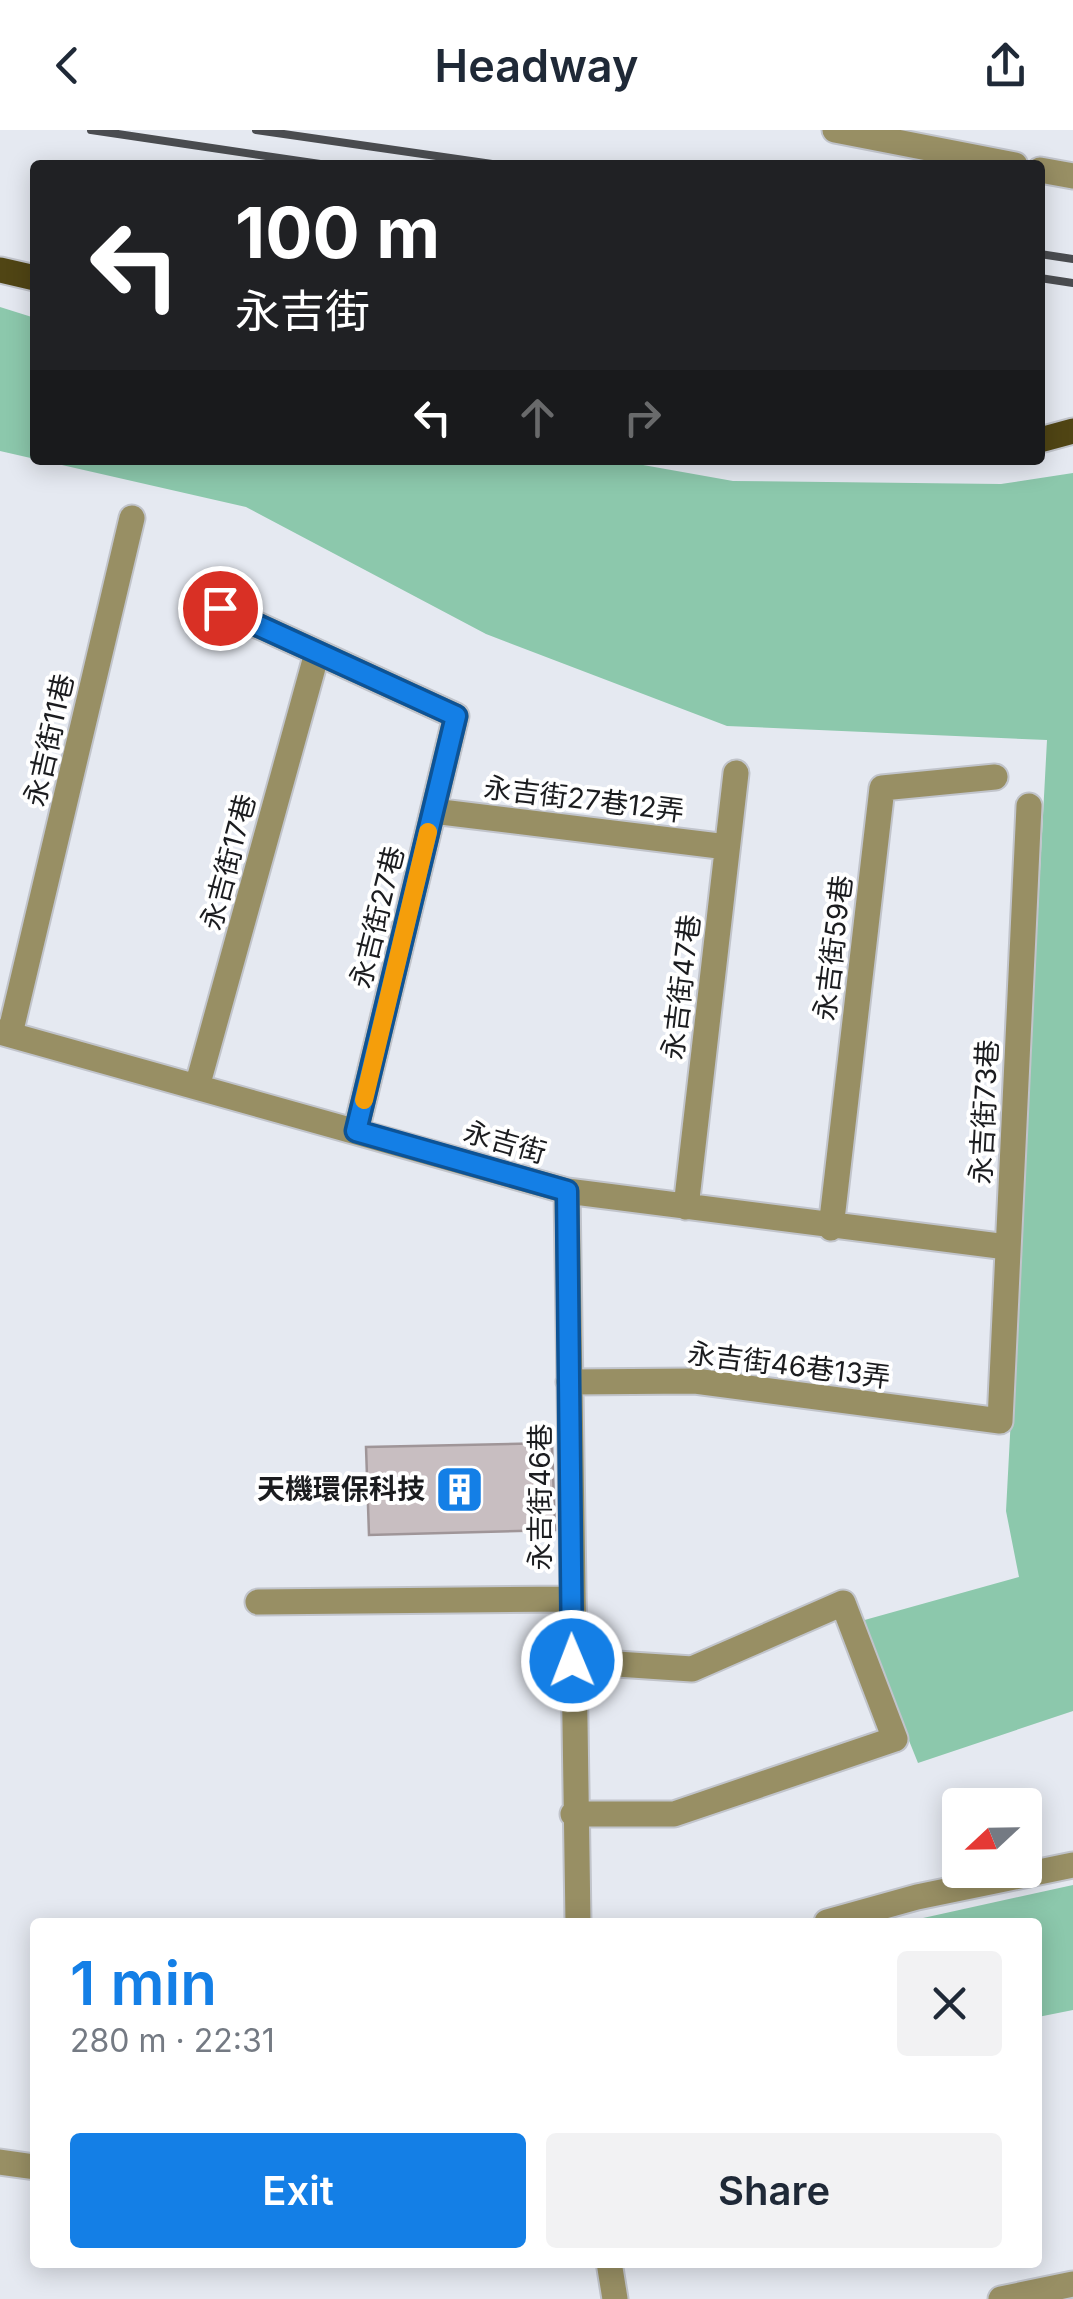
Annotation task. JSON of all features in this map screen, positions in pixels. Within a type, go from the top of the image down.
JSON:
[{"type":"main road","points":[[0,270],[30,277]]},
{"type":"main road","points":[[1045,439],[1073,431]]},
{"type":"street","points":[[836,130],[990,160]]},
{"type":"street","points":[[1045,171],[1073,176]]},
{"type":"street","name":"永吉街11巷","points":[[5,1033],[132,518]]},
{"type":"street","points":[[220,608],[317,653]]},
{"type":"street","name":"永吉街27巷","points":[[317,653],[456,716],[356,1131]]},
{"type":"street","name":"永吉街17巷","points":[[197,1087],[317,653]]},
{"type":"street","name":"永吉街47巷","points":[[686,1207],[736,774]]},
{"type":"street","name":"永吉街59巷","points":[[830,1228],[882,788],[994,776]]},
{"type":"street","name":"永吉街73巷","points":[[1000,1421],[1029,806]]},
{"type":"street","name":"永吉街27巷12弄","points":[[433,811],[727,847]]},
{"type":"street","name":"永吉街","points":[[5,1033],[567,1191],[1007,1248]]},
{"type":"street","name":"永吉街46巷","points":[[567,1191],[573,1814],[578,1918]]},
{"type":"street","name":"永吉街46巷13弄","points":[[570,1382],[695,1381],[1000,1421]]},
{"type":"street","points":[[258,1602],[571,1600]]},
{"type":"street","points":[[572,1661],[692,1669],[844,1603],[895,1738],[674,1814],[573,1814]]},
{"type":"street","points":[[841,1918],[917,1897],[1073,1865]]},
{"type":"street","points":[[0,2162],[30,2166]]},
{"type":"street","points":[[610,2268],[615,2299]]},
{"type":"street","points":[[1001,2299],[1073,2284]]},
{"type":"green space","points":[[0,307],[30,316],[30,458],[0,451]]},
{"type":"green space","points":[[62,465],[643,465],[733,481],[1001,484],[1073,473],[1073,1711],[918,1763],[861,1621],[1019,1577],[1006,1511],[1047,740],[727,726],[486,634],[246,507]]},
{"type":"green space","points":[[1073,1885],[1073,2010],[1042,2016],[1042,1918],[923,1918]]},
{"type":"building","name":"天機環保科技","points":[[552,1443],[555,1530],[369,1535],[366,1447]]},
{"type":"railway","points":[[91,130],[293,160]]},
{"type":"railway","points":[[256,130],[464,160]]},
{"type":"railway","points":[[1045,255],[1073,259]]},
{"type":"railway","points":[[1045,279],[1073,283]]},
{"type":"slow traffic","points":[[364,1100],[428,832]]},
{"type":"place","name":"天機環保科技","points":[[460,1489]]},
{"type":"route","points":[[220,608],[456,716],[356,1131],[567,1191],[572,1661]]}]
